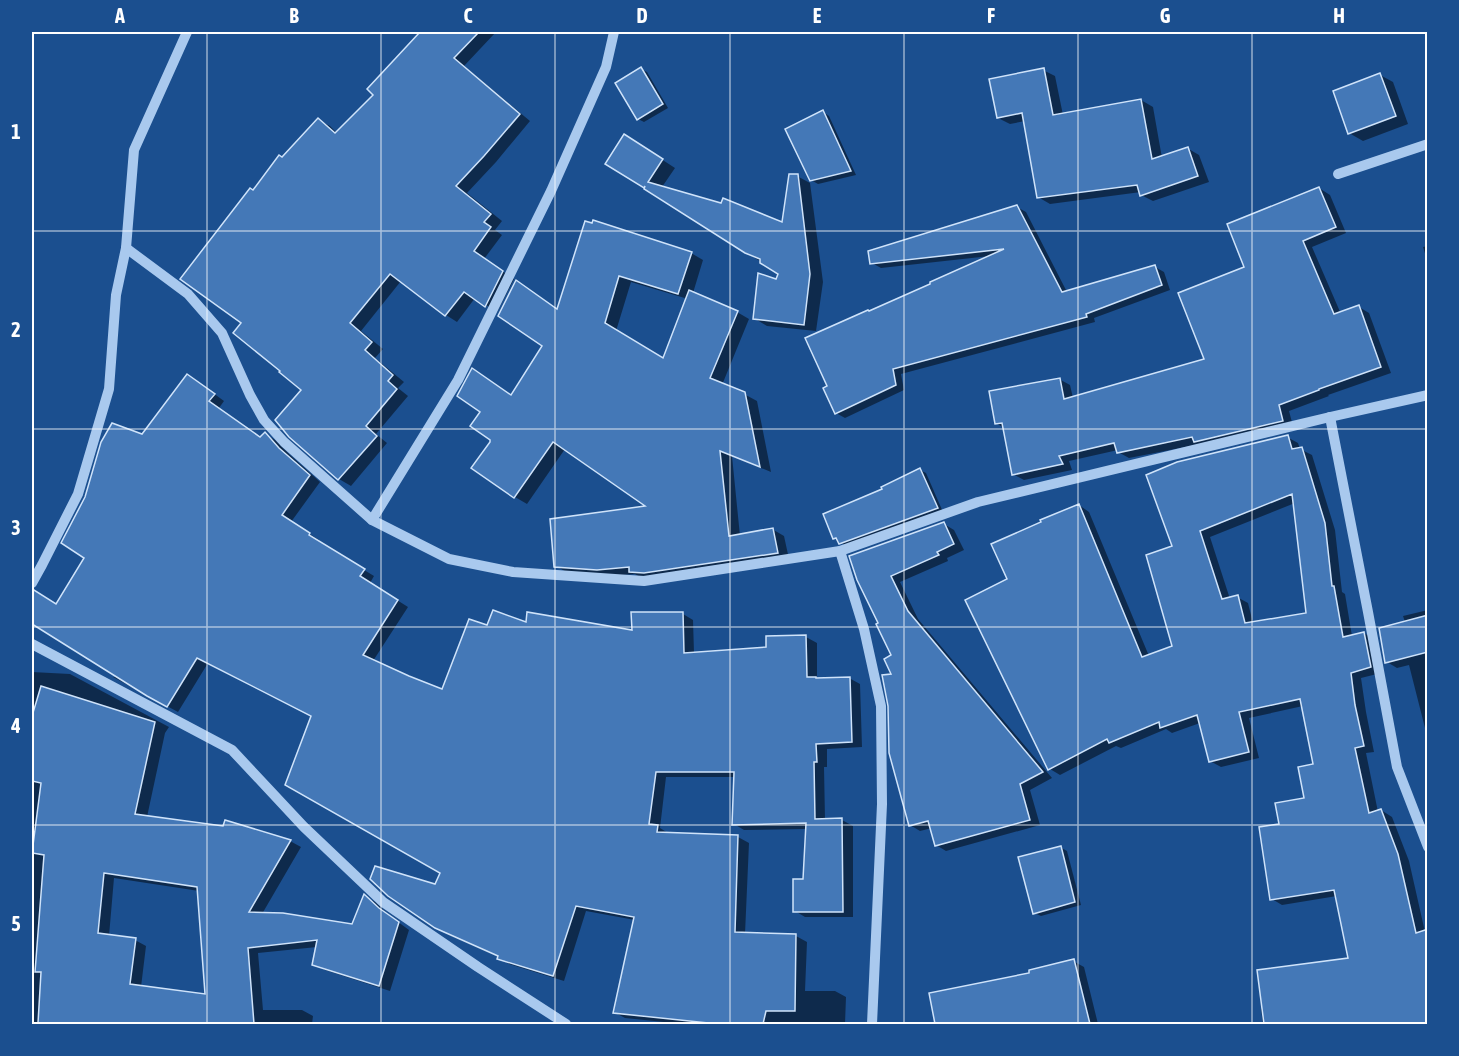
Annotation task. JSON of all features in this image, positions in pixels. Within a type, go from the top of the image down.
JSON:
[{"type":"street","points":[[32,583],[78,494],[109,389],[117,295],[126,248],[134,150],[187,32]]},
{"type":"street","points":[[372,520],[458,380],[551,191],[606,67],[614,32]]},
{"type":"street","points":[[1338,174],[1428,144]]},
{"type":"street","points":[[126,248],[188,294],[222,333],[264,420],[284,442],[372,520],[449,559],[513,572],[644,581],[840,551],[978,502],[1428,395]]},
{"type":"street","points":[[1330,417],[1397,767],[1428,847]]},
{"type":"street","points":[[840,551],[864,629],[881,706],[882,804],[872,1024]]},
{"type":"street","points":[[32,644],[232,750],[304,827],[383,902],[478,968],[566,1024]]},
{"type":"building","points":[[420,32],[479,32],[454,58],[520,114],[456,186],[491,214],[484,222],[491,227],[474,251],[503,271],[485,307],[464,292],[445,316],[390,274],[350,323],[372,342],[365,350],[393,375],[388,381],[397,389],[366,426],[377,436],[338,480],[289,437],[275,420],[301,390],[233,333],[241,323],[180,279],[250,188],[253,190],[279,155],[282,157],[318,118],[335,133],[373,95],[367,89]]},
{"type":"building","points":[[641,67],[663,104],[637,120],[615,83]]},
{"type":"building","points":[[1044,68],[1053,115],[1141,99],[1152,159],[1188,147],[1198,176],[1140,196],[1137,185],[1037,198],[1022,113],[997,118],[989,79]]},
{"type":"building","points":[[1380,73],[1396,116],[1348,134],[1333,91]]},
{"type":"building","points":[[823,110],[851,171],[810,181],[785,129]]},
{"type":"building","points":[[624,134],[663,159],[648,182],[721,203],[723,198],[782,222],[789,174],[798,174],[810,274],[804,325],[753,319],[758,273],[776,279],[778,274],[760,263],[760,259],[745,253],[644,189],[645,186],[644,188],[605,164]]},
{"type":"building","points":[[1319,187],[1336,227],[1303,241],[1334,314],[1359,305],[1381,367],[1279,405],[1283,421],[1194,442],[1192,437],[1117,453],[1114,443],[1059,456],[1063,464],[1012,475],[1002,423],[995,424],[989,391],[1060,378],[1064,399],[1204,359],[1178,293],[1244,267],[1227,224]]},
{"type":"building","points":[[1017,205],[1062,292],[1155,265],[1162,285],[1086,314],[1087,317],[893,369],[896,385],[835,414],[823,388],[827,386],[805,338],[1004,249],[870,264],[868,251]]},
{"type":"building","points":[[593,220],[692,252],[678,294],[619,276],[605,323],[663,358],[689,290],[738,311],[710,378],[745,392],[760,467],[720,451],[729,536],[773,528],[778,553],[644,573],[629,572],[629,567],[597,570],[554,567],[550,519],[645,506],[553,442],[514,498],[471,468],[490,440],[470,426],[480,412],[457,396],[472,368],[511,395],[542,346],[498,316],[516,280],[557,309],[585,221],[592,223]]},
{"type":"building","points":[[187,374],[215,394],[209,401],[260,437],[265,432],[279,448],[310,475],[282,515],[310,533],[309,535],[365,569],[360,576],[398,600],[363,655],[442,689],[469,619],[487,625],[493,610],[526,622],[527,612],[632,630],[631,612],[683,612],[684,653],[766,647],[766,636],[806,635],[807,677],[850,677],[852,742],[816,744],[817,762],[814,762],[815,819],[842,818],[843,912],[793,912],[793,879],[803,879],[806,823],[732,825],[734,772],[656,772],[649,824],[658,825],[657,832],[738,835],[735,932],[796,934],[795,1011],[766,1011],[763,1024],[718,1024],[613,1013],[634,917],[576,906],[553,976],[497,959],[498,956],[435,928],[388,896],[370,879],[375,866],[435,884],[440,873],[285,785],[311,716],[197,658],[167,707],[32,624],[32,590],[56,604],[84,558],[61,543],[85,497],[101,442],[112,423],[142,434]]},
{"type":"building","points":[[1288,435],[1292,449],[1302,447],[1325,523],[1332,586],[1334,586],[1343,637],[1364,632],[1371,667],[1351,673],[1364,746],[1355,748],[1369,813],[1381,809],[1398,854],[1416,933],[1428,929],[1428,1024],[1264,1024],[1257,970],[1348,958],[1334,890],[1270,900],[1259,827],[1279,824],[1275,803],[1304,798],[1298,767],[1313,764],[1300,699],[1239,712],[1249,752],[1209,762],[1197,715],[1160,728],[1159,722],[1109,743],[1107,739],[1048,770],[965,600],[1007,579],[991,544],[1079,504],[1142,657],[1172,646],[1146,555],[1172,546],[1146,475],[1177,462]],"holes":[[[1292,494],[1306,613],[1245,623],[1238,595],[1222,599],[1200,531]]]},
{"type":"building","points":[[920,468],[938,508],[839,544],[836,538],[833,539],[823,514],[882,489],[881,487]]},
{"type":"building","points":[[944,522],[954,544],[937,552],[939,555],[891,576],[908,611],[1043,772],[1020,784],[1030,820],[935,846],[928,821],[909,826],[889,753],[888,706],[882,675],[891,674],[884,659],[891,655],[857,580],[849,556]]},
{"type":"building","points":[[1428,615],[1428,652],[1385,663],[1379,628]]},
{"type":"building","points":[[41,686],[155,722],[135,814],[223,826],[225,820],[291,840],[249,912],[283,913],[352,924],[364,894],[399,922],[379,986],[312,965],[317,940],[248,948],[254,1024],[38,1023],[41,972],[35,972],[44,855],[32,853],[41,783],[32,781],[32,716]],"holes":[[[104,873],[197,887],[205,994],[130,984],[136,938],[98,933]]]},
{"type":"building","points":[[1061,846],[1075,902],[1033,914],[1018,857]]},
{"type":"building","points":[[1074,959],[1090,1024],[935,1024],[929,993],[1029,973],[1029,970]]}]
